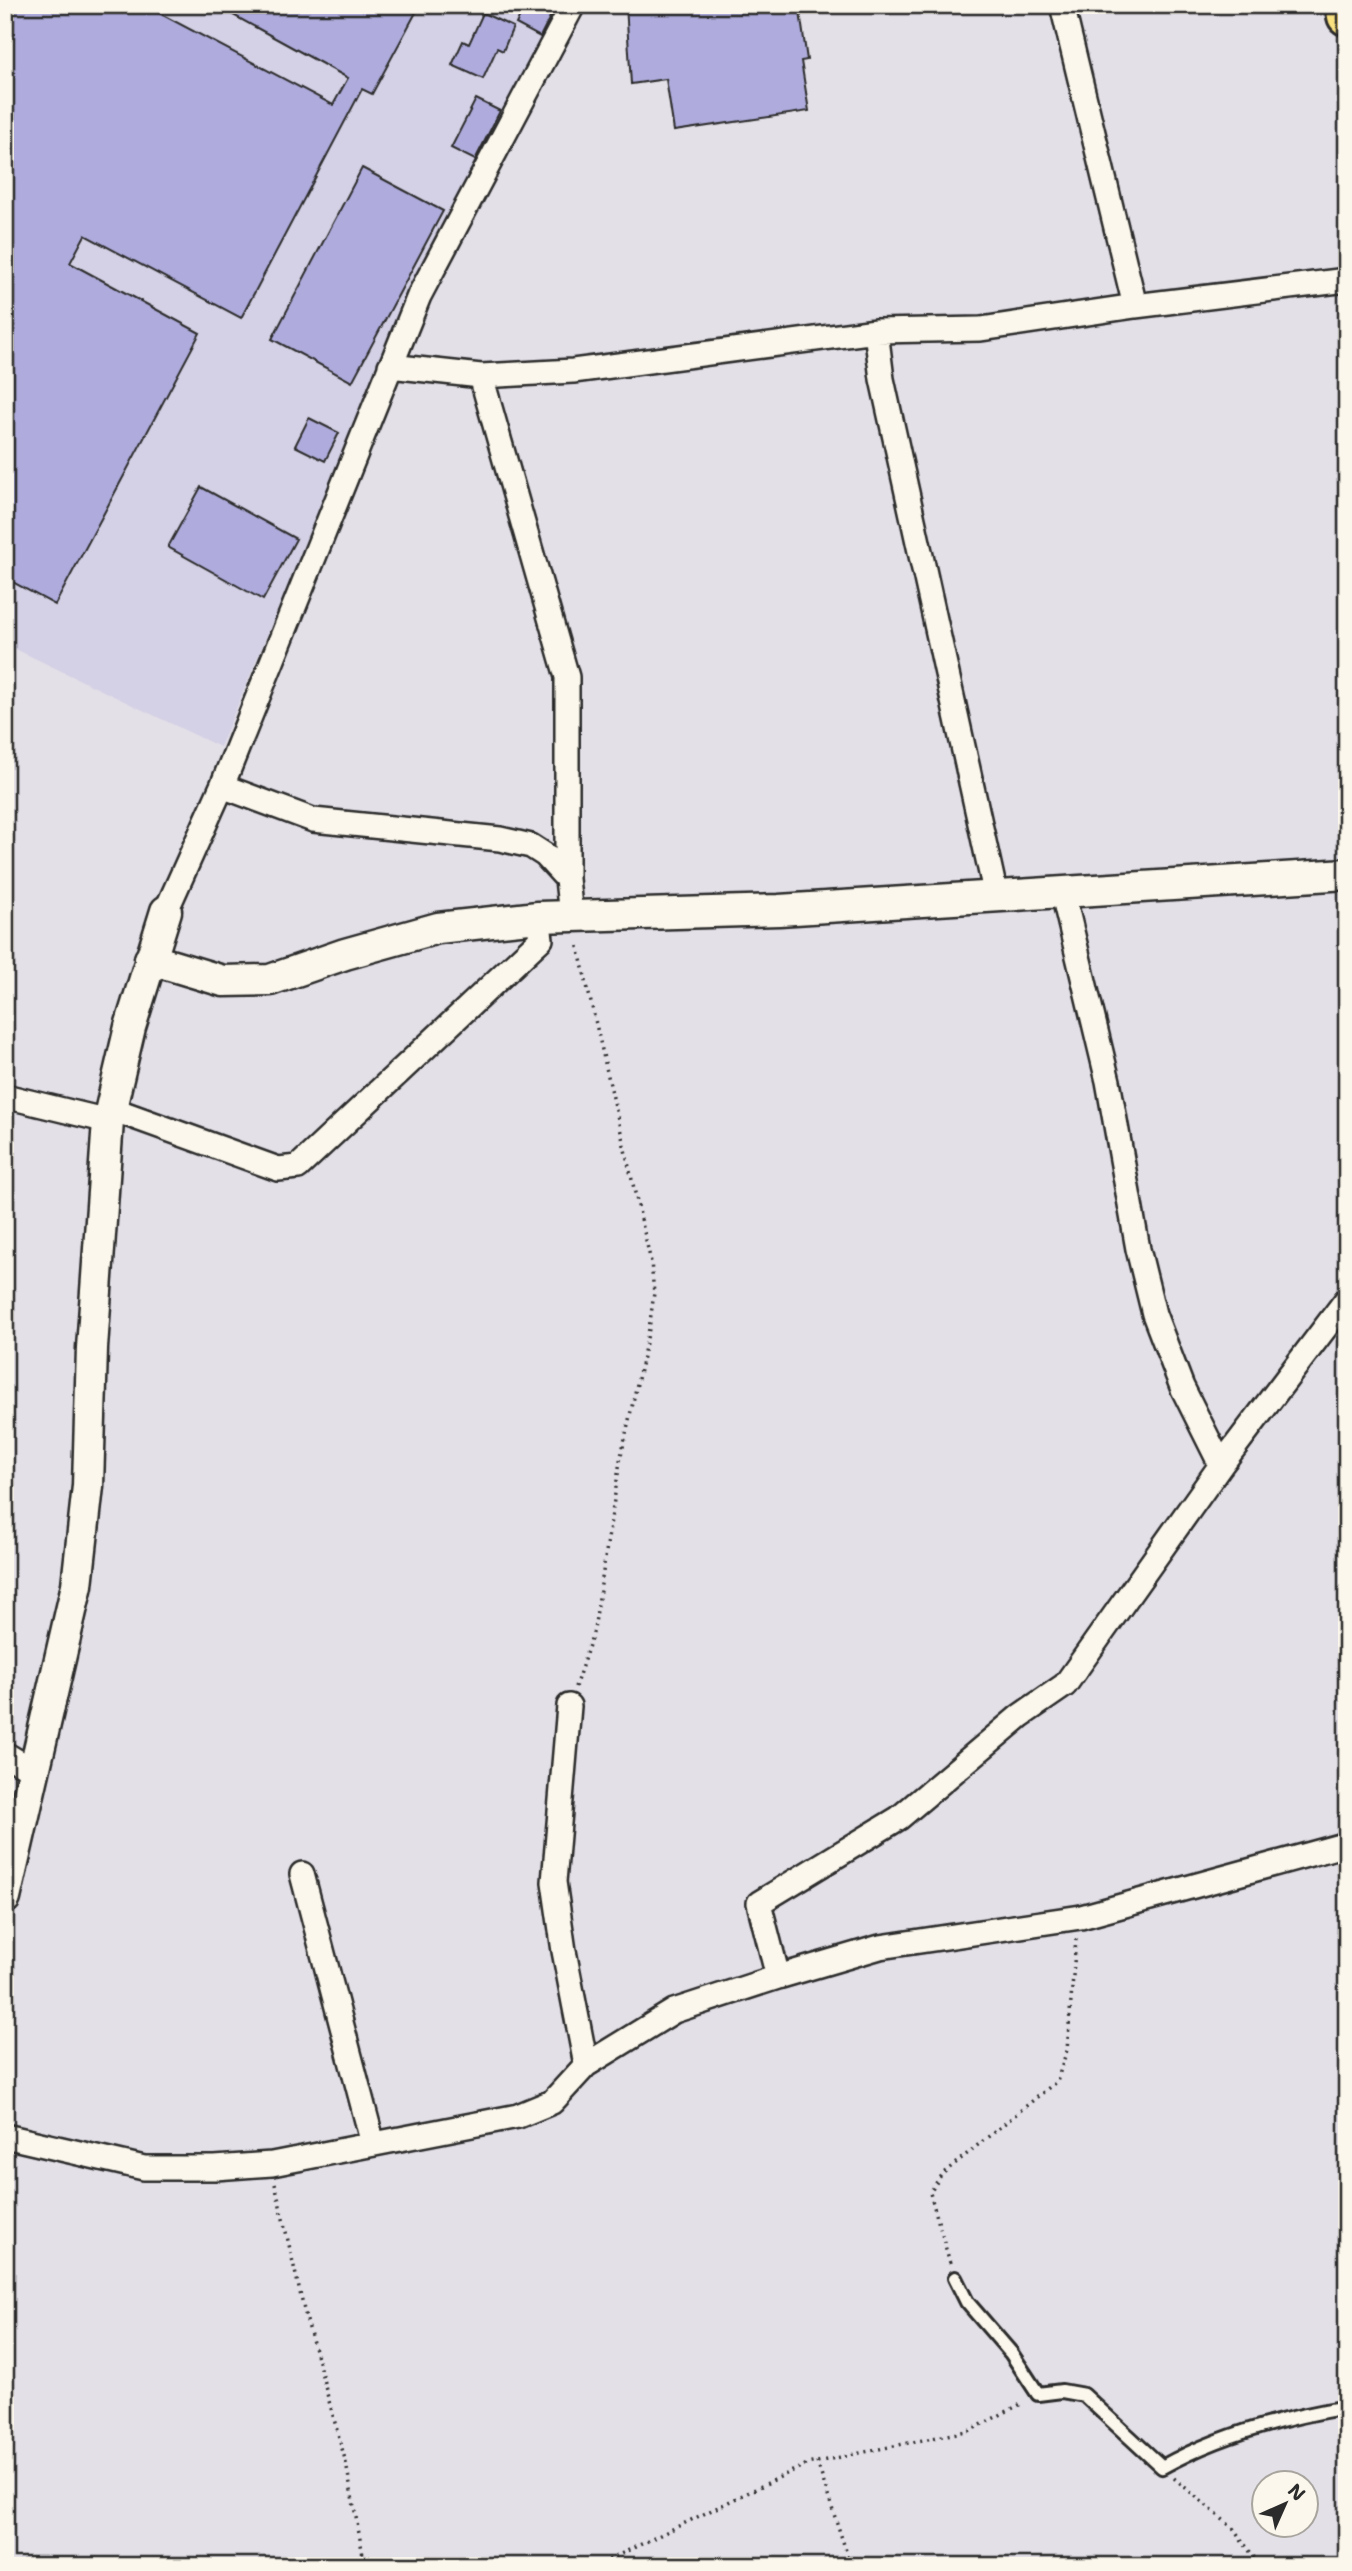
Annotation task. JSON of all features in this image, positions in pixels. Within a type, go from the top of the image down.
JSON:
[{"type":"highway","points":[[1345,5],[1347,16]]},
{"type":"street","points":[[5,1898],[32,1770],[77,1585],[84,1535],[92,1348],[110,1115],[150,959],[166,911],[222,786],[419,296],[573,5]]},
{"type":"street","points":[[1062,5],[1135,306]]},
{"type":"street","points":[[390,366],[481,376],[573,372],[876,331],[981,329],[1135,306],[1347,280]]},
{"type":"street","points":[[876,331],[882,379],[996,896]]},
{"type":"street","points":[[481,376],[567,677],[567,879],[571,916]]},
{"type":"street","points":[[222,786],[313,820],[500,839],[531,846],[545,855],[567,879]]},
{"type":"street","points":[[150,959],[223,981],[270,980],[345,954],[438,929],[538,917],[779,910],[1347,874]]},
{"type":"street","points":[[1063,894],[1108,1081],[1139,1249],[1154,1314],[1182,1387],[1221,1465]]},
{"type":"street","points":[[5,1096],[110,1115],[278,1169],[298,1167],[541,939],[538,917]]},
{"type":"street","points":[[778,1977],[758,1903],[898,1818],[1020,1716],[1065,1685],[1221,1465],[1347,1299]]},
{"type":"street","points":[[569,1706],[554,1882],[586,2065]]},
{"type":"street","points":[[5,1754],[32,1770]]},
{"type":"street","points":[[5,2136],[144,2168],[272,2164],[518,2116],[552,2102],[586,2065],[674,2011],[880,1947],[1081,1917],[1347,1844]]},
{"type":"street","points":[[302,1874],[373,2144]]},
{"type":"lane","points":[[955,2278],[967,2302],[1011,2353],[1038,2394],[1062,2391],[1084,2395],[1162,2467],[1197,2448],[1246,2430],[1347,2407]]},
{"type":"path","points":[[569,1706],[594,1630],[620,1461],[649,1329],[654,1293],[641,1215],[571,916]]},
{"type":"path","points":[[955,2278],[930,2193],[941,2175],[1057,2081],[1067,2050],[1076,1934],[1081,1917]]},
{"type":"path","points":[[272,2164],[276,2194],[304,2310],[346,2463],[365,2566]]},
{"type":"path","points":[[596,2566],[817,2462],[971,2430],[1038,2394]]},
{"type":"path","points":[[817,2462],[851,2566]]},
{"type":"path","points":[[1162,2467],[1200,2503],[1234,2529],[1260,2566]]},
{"type":"shaded area","points":[[5,5],[564,5],[382,361],[220,747],[5,644]]},
{"type":"building","points":[[5,5],[144,5],[333,105],[348,78],[215,5],[420,5],[372,94],[362,89],[241,318],[85,235],[70,263],[200,333],[55,605],[5,578]]},
{"type":"building","points":[[525,5],[556,5],[540,37],[516,24]]},
{"type":"building","points":[[626,5],[799,5],[807,60],[801,61],[809,111],[674,131],[666,79],[631,84]]},
{"type":"building","points":[[483,13],[513,27],[503,51],[497,48],[483,79],[452,65],[463,41],[469,44]]},
{"type":"building","points":[[476,99],[500,111],[475,160],[451,148]]},
{"type":"building","points":[[362,168],[443,211],[352,382],[272,339]]},
{"type":"building","points":[[309,418],[339,433],[325,461],[295,446]]},
{"type":"building","points":[[201,487],[296,539],[263,600],[168,547]]}]
